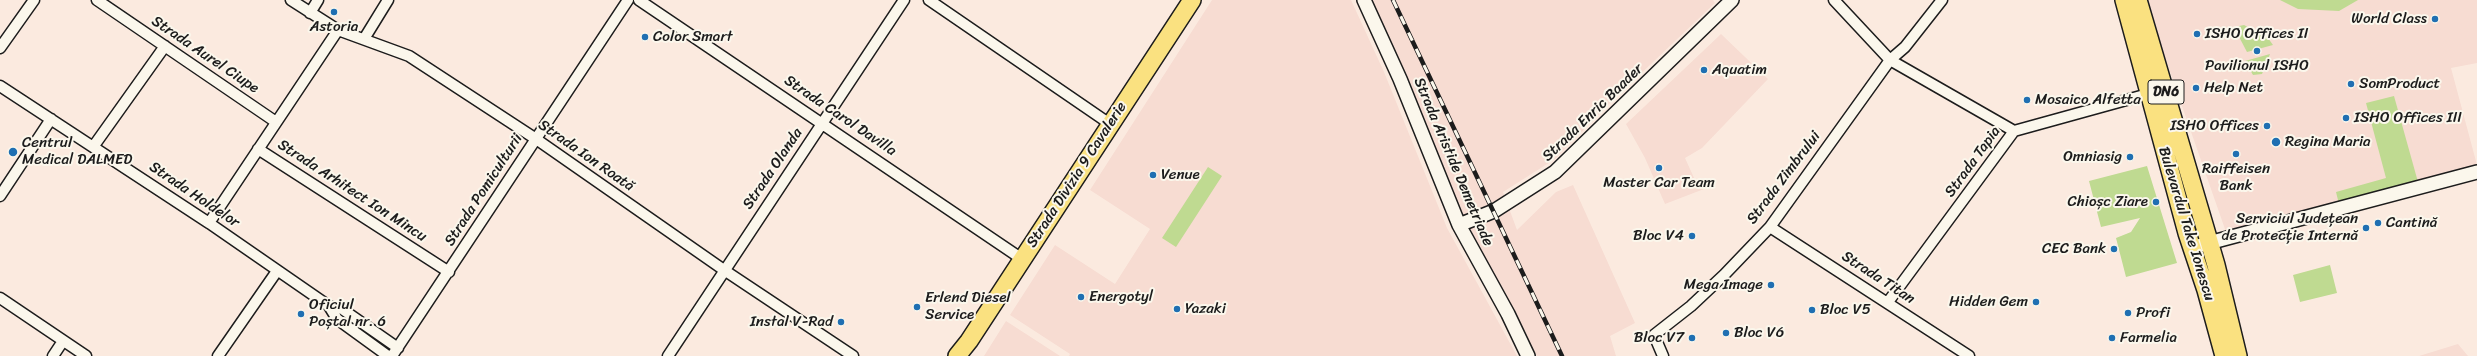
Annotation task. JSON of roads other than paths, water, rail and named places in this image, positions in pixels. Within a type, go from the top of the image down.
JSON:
[{"type":"main road","name":"Strada Divizia 9 Cavalerie","points":[[961,354],[1192,0]]},
{"type":"main road","name":"Bulevardul Take Ionescu","points":[[2124,0],[2148,94],[2224,356]]},
{"type":"main road","name":"Bulevardul Take Ionescu","points":[[2138,0],[2210,243],[2238,356]]},
{"type":"street","points":[[0,48],[34,0]]},
{"type":"street","name":"Strada Aurel Ciupe","points":[[97,0],[276,122]]},
{"type":"street","name":"Strada Ion Roată","points":[[291,0],[338,30],[409,56],[536,139],[724,270],[853,356]]},
{"type":"street","points":[[310,13],[318,0]]},
{"type":"street","points":[[364,39],[388,0]]},
{"type":"street","name":"Strada Pomiculturii","points":[[395,352],[628,0]]},
{"type":"street","name":"Strada Carol Davilla","points":[[639,0],[1022,259]]},
{"type":"street","name":"Strada Olanda","points":[[668,356],[904,0]]},
{"type":"street","points":[[928,0],[1110,124]]},
{"type":"street","name":"Strada Aristide Demetriade","points":[[1364,0],[1400,79],[1459,225],[1508,314],[1528,356]]},
{"type":"street","points":[[1834,0],[1890,60],[2014,131]]},
{"type":"street","name":"Strada Zimbrului","points":[[1663,356],[1654,335],[1691,306],[1724,275],[1770,227],[1890,60],[1905,47],[1942,0]]},
{"type":"street","name":"Strada Enric Baader","points":[[1459,225],[1494,211],[1555,172],[1725,3]]},
{"type":"street","points":[[209,223],[338,30]]},
{"type":"street","points":[[93,147],[165,46]]},
{"type":"street","name":"Strada Holdelor","points":[[0,86],[209,223],[329,306],[342,309],[395,352]]},
{"type":"street","name":"Strada Tapia","points":[[1888,302],[2014,131],[2148,94]]},
{"type":"street","points":[[0,196],[51,119]]},
{"type":"street","name":"Strada Arhitect Ion Mincu","points":[[258,149],[449,272]]},
{"type":"street","points":[[2192,248],[2477,172]]},
{"type":"street","name":"Strada Titan","points":[[1770,227],[1888,302],[1969,356]]},
{"type":"street","points":[[218,356],[277,271]]},
{"type":"street","points":[[0,298],[86,356]]},
{"type":"street","name":"Strada Holdelor","points":[[329,306],[337,319],[388,356]]},
{"type":"street","points":[[53,356],[63,341]]},
{"type":"railway","points":[[1393,0],[1562,356]]},
{"type":"place","name":"Astoria","points":[[334,12]]},
{"type":"place","name":"World Class","points":[[2435,19]]},
{"type":"place","name":"ISHO Offices II","points":[[2197,34]]},
{"type":"place","name":"Color Smart","points":[[645,37]]},
{"type":"place","name":"Pavilionul ISHO","points":[[2257,51]]},
{"type":"place","name":"Aquatim","points":[[1704,70]]},
{"type":"place","name":"SomProduct","points":[[2351,84]]},
{"type":"place","name":"Help Net","points":[[2196,88]]},
{"type":"place","name":"Mosaico Alfetta","points":[[2027,100]]},
{"type":"place","name":"ISHO Offices III","points":[[2346,118]]},
{"type":"place","name":"ISHO Offices","points":[[2267,126]]},
{"type":"place","name":"Regina Maria","points":[[2276,142]]},
{"type":"place","name":"Centrul Medical DALMED","points":[[13,152]]},
{"type":"place","name":"Raiffeisen Bank","points":[[2236,154]]},
{"type":"place","name":"Omniasig","points":[[2130,157]]},
{"type":"place","name":"Master Car Team","points":[[1659,168]]},
{"type":"place","name":"Venue","points":[[1153,175]]},
{"type":"place","name":"Chioșc Ziare","points":[[2156,202]]},
{"type":"place","name":"Cantină","points":[[2378,223]]},
{"type":"place","name":"Serviciul Județean de Protecție Internă","points":[[2366,228]]},
{"type":"place","name":"Bloc V4","points":[[1692,236]]},
{"type":"place","name":"CEC Bank","points":[[2114,249]]},
{"type":"place","name":"Mega Image","points":[[1771,285]]},
{"type":"place","name":"Energotyl","points":[[1081,297]]},
{"type":"place","name":"Hidden Gem","points":[[2036,302]]},
{"type":"place","name":"Erlend Diesel Service","points":[[917,307]]},
{"type":"place","name":"Yazaki","points":[[1177,309]]},
{"type":"place","name":"Bloc V5","points":[[1812,310]]},
{"type":"place","name":"Profi","points":[[2128,313]]},
{"type":"place","name":"Oficiul Poștal nr. 6","points":[[301,314]]},
{"type":"place","name":"Instal V-Rad","points":[[841,322]]},
{"type":"place","name":"Bloc V6","points":[[1726,333]]},
{"type":"place","name":"Bloc V7","points":[[1692,338]]},
{"type":"place","name":"Farmelia","points":[[2112,338]]}]
